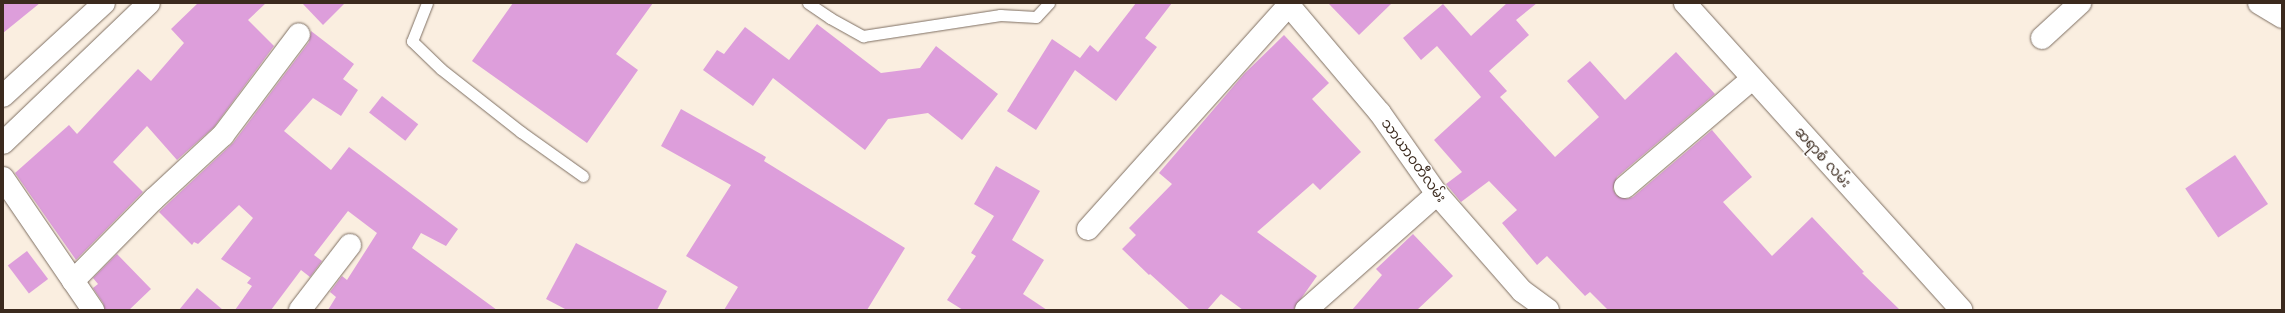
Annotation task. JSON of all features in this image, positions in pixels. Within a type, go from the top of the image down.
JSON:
[{"type":"street","points":[[3,96],[104,3]]},
{"type":"street","points":[[3,143],[150,3]]},
{"type":"street","name":"ဆရာစံ လမ်း","points":[[1685,3],[1961,310]]},
{"type":"street","points":[[2042,38],[2080,3]]},
{"type":"street","points":[[2259,3],[2282,17]]},
{"type":"street","points":[[1088,229],[1288,4]]},
{"type":"street","name":"သာယာဝတီလမ်း","points":[[1288,4],[1380,113],[1436,194],[1522,291],[1548,310]]},
{"type":"street","points":[[73,281],[154,199],[223,136],[299,34]]},
{"type":"street","points":[[1625,187],[1752,79]]},
{"type":"street","points":[[3,178],[93,310]]},
{"type":"street","points":[[1306,310],[1436,194]]},
{"type":"street","points":[[300,310],[350,245]]},
{"type":"lane","points":[[426,3],[412,41],[441,69],[521,132],[583,176]]},
{"type":"lane","points":[[808,3],[830,18],[863,36],[1000,15],[1036,17],[1049,3]]},
{"type":"building","points":[[3,3],[40,3],[3,33]]},
{"type":"building","points":[[198,3],[266,3],[248,20],[274,46],[214,127],[177,160],[147,126],[113,162],[143,192],[76,260],[15,173],[69,125],[77,134],[138,69],[151,81],[184,43],[171,29]]},
{"type":"building","points":[[302,3],[345,3],[323,25]]},
{"type":"building","points":[[513,3],[653,3],[616,54],[638,70],[587,143],[472,61]]},
{"type":"building","points":[[1136,3],[1172,3],[1145,38],[1157,47],[1116,101],[1075,70],[1036,130],[1007,111],[1052,39],[1080,58],[1090,45],[1098,52]]},
{"type":"building","points":[[1328,3],[1392,3],[1359,35]]},
{"type":"building","points":[[1507,3],[1537,3],[1516,20],[1529,35],[1489,71],[1507,91],[1500,97],[1555,157],[1599,117],[1567,81],[1590,61],[1625,100],[1676,52],[1715,94],[1617,177],[1613,189],[1616,195],[1627,199],[1633,197],[1712,130],[1752,177],[1723,202],[1772,256],[1812,217],[1864,272],[1862,273],[1900,310],[1608,310],[1590,292],[1585,296],[1547,256],[1537,265],[1502,223],[1517,210],[1489,181],[1461,202],[1446,184],[1462,172],[1434,140],[1481,97],[1437,46],[1421,60],[1403,38],[1443,4],[1471,36]]},
{"type":"building","points":[[817,24],[881,73],[920,68],[936,46],[998,94],[962,140],[928,113],[888,119],[865,150],[773,78],[753,106],[703,70],[717,50],[724,54],[745,27],[789,60]]},
{"type":"building","points":[[311,31],[354,64],[343,79],[358,90],[341,116],[313,98],[284,131],[331,170],[349,147],[458,229],[446,246],[421,233],[412,248],[497,310],[328,310],[336,297],[330,292],[342,276],[347,280],[377,233],[348,211],[314,255],[322,261],[310,277],[301,270],[271,310],[235,310],[252,286],[247,283],[251,278],[221,259],[253,218],[239,205],[198,244],[194,242],[192,245],[159,212],[233,143],[309,42]]},
{"type":"building","points":[[1284,35],[1329,83],[1312,99],[1361,152],[1320,190],[1313,183],[1257,232],[1317,276],[1293,310],[1243,310],[1221,294],[1207,310],[1190,310],[1150,274],[1149,275],[1122,249],[1136,235],[1129,228],[1172,184],[1159,173],[1244,74]]},
{"type":"building","points":[[382,96],[418,124],[405,141],[369,113]]},
{"type":"building","points":[[681,109],[766,157],[764,161],[905,248],[867,310],[724,310],[738,287],[686,256],[731,185],[661,146]]},
{"type":"building","points":[[2235,155],[2268,204],[2218,237],[2185,189]]},
{"type":"building","points":[[996,166],[1040,191],[1012,240],[1044,260],[1023,294],[1047,310],[963,310],[947,300],[976,256],[971,253],[994,216],[974,204]]},
{"type":"building","points":[[1413,234],[1453,276],[1417,310],[1352,310],[1382,275],[1376,269]]},
{"type":"building","points":[[576,243],[667,291],[657,310],[567,310],[546,299]]},
{"type":"building","points":[[27,251],[48,279],[29,293],[8,265]]},
{"type":"building","points":[[117,254],[151,289],[129,310],[105,310],[103,303],[93,288],[98,284],[93,278]]},
{"type":"building","points":[[197,288],[223,310],[179,310]]}]
